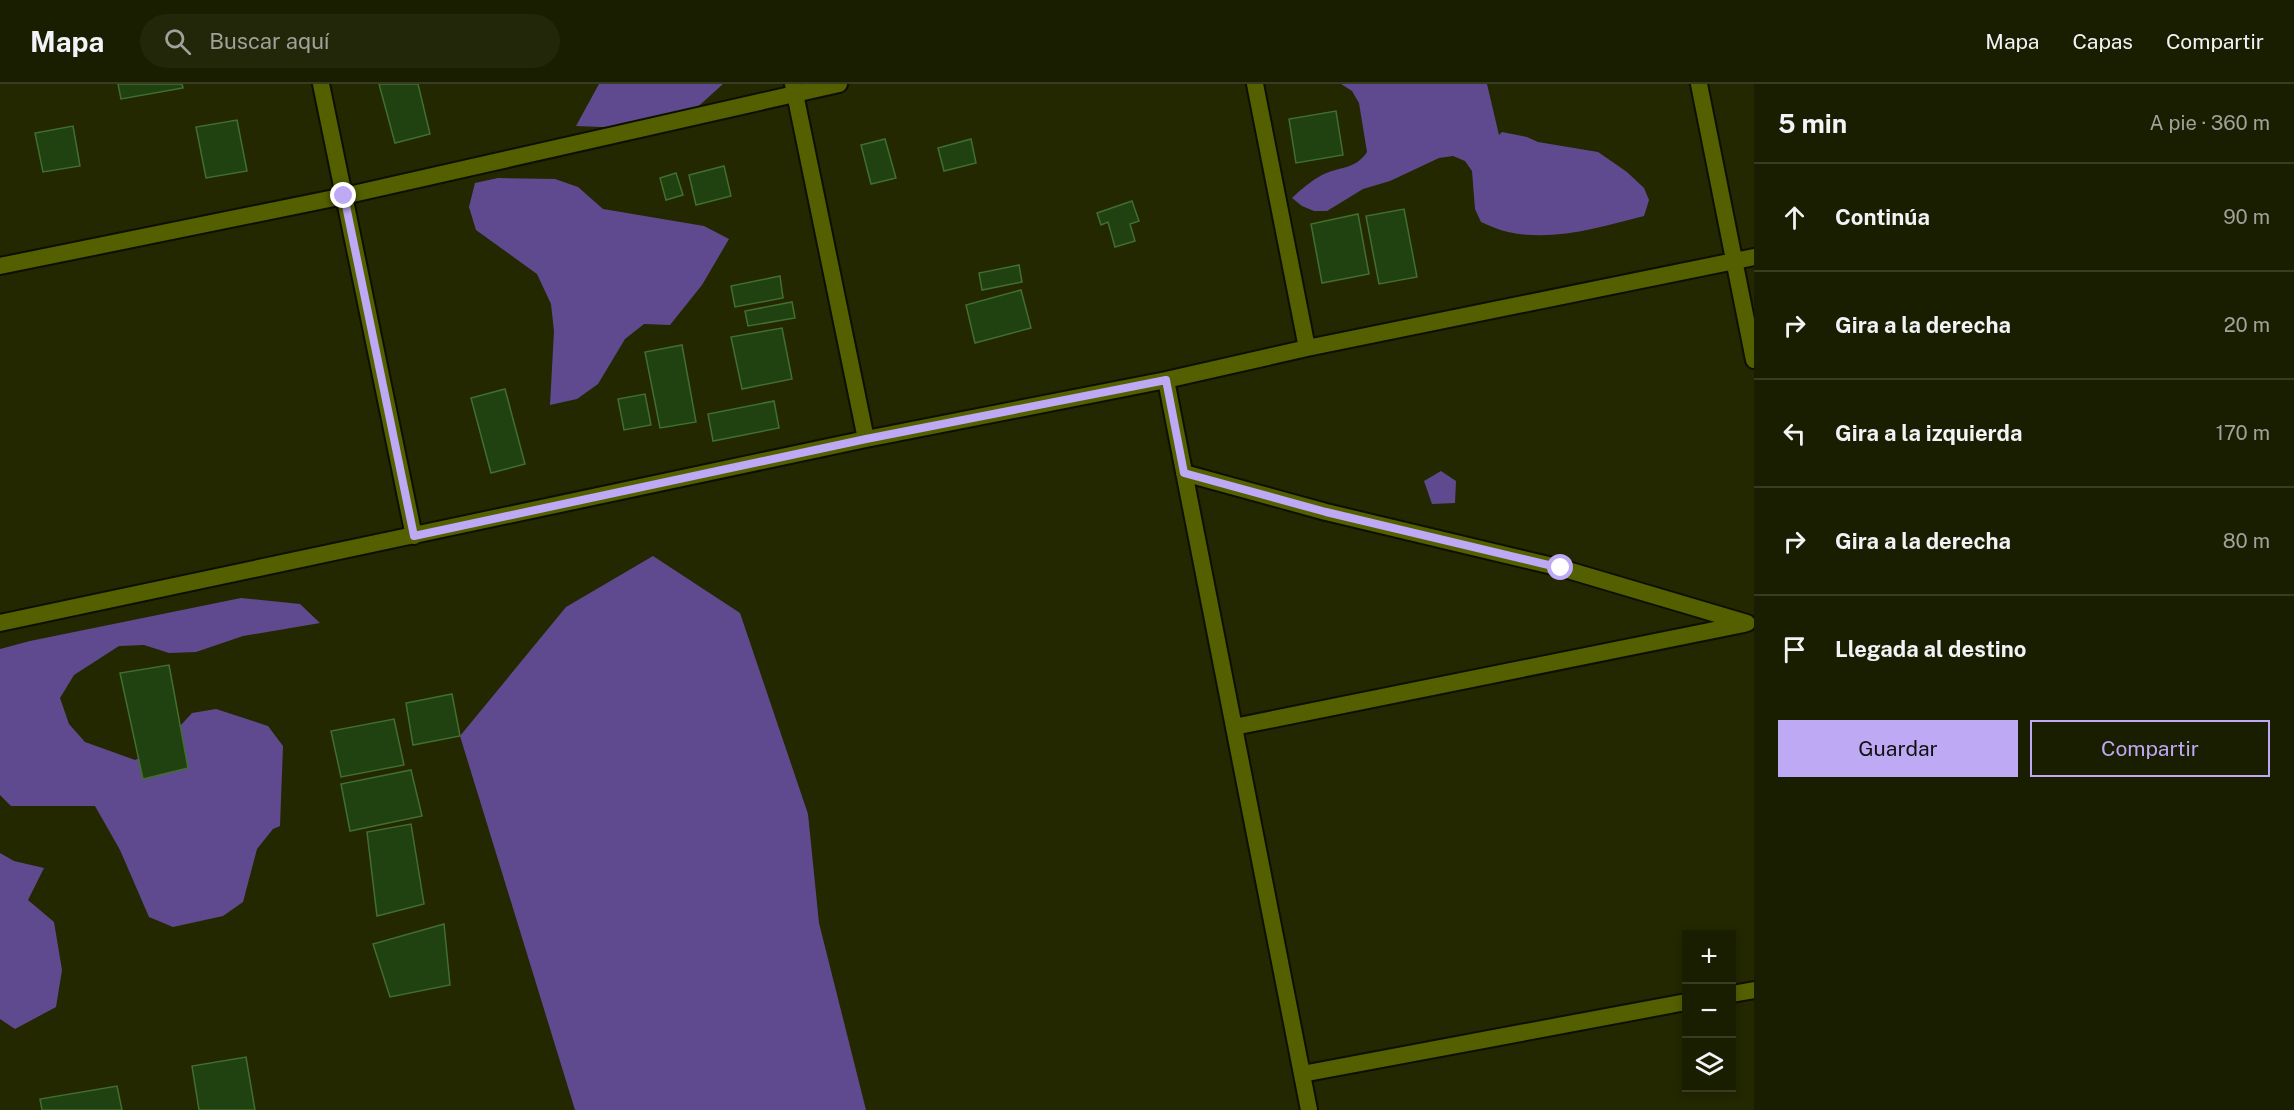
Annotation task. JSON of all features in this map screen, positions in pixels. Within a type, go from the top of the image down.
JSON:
[{"type":"street","points":[[321,84],[414,536]]},
{"type":"street","points":[[0,266],[344,196],[794,88],[839,84]]},
{"type":"street","points":[[1255,84],[1307,348]]},
{"type":"street","points":[[1699,84],[1754,360]]},
{"type":"street","points":[[794,88],[866,439]]},
{"type":"street","points":[[0,623],[866,439],[1166,380],[1307,348],[1754,257]]},
{"type":"street","points":[[1166,380],[1309,1110]]},
{"type":"street","points":[[1184,473],[1326,512],[1561,568],[1750,622]]},
{"type":"street","points":[[1234,727],[1750,622]]},
{"type":"street","points":[[1736,993],[1754,990]]},
{"type":"street","points":[[1302,1074],[1682,1003]]},
{"type":"shaded area","points":[[599,84],[723,84],[692,112],[680,130],[576,126]]},
{"type":"shaded area","points":[[1341,84],[1487,84],[1499,135],[1502,132],[1527,137],[1538,142],[1598,152],[1627,172],[1644,188],[1649,200],[1644,216],[1594,229],[1559,234],[1525,235],[1501,230],[1481,222],[1475,209],[1472,171],[1465,161],[1453,156],[1439,158],[1390,181],[1363,189],[1327,211],[1314,211],[1302,206],[1292,198],[1303,188],[1322,175],[1357,162],[1367,152],[1359,103],[1352,91]]},
{"type":"shaded area","points":[[498,178],[555,179],[578,187],[603,209],[704,226],[729,239],[702,285],[670,325],[644,324],[625,339],[598,384],[577,399],[550,405],[554,331],[551,304],[537,274],[476,230],[469,207],[475,183]]},
{"type":"shaded area","points":[[1441,471],[1456,481],[1455,503],[1432,504],[1424,481]]},
{"type":"shaded area","points":[[653,556],[740,613],[808,814],[819,923],[866,1110],[575,1110],[460,736],[566,607]]},
{"type":"shaded area","points":[[241,598],[300,604],[320,623],[243,636],[196,652],[169,653],[144,645],[119,646],[74,675],[60,698],[69,724],[85,742],[135,760],[158,750],[192,713],[216,709],[268,726],[283,746],[280,826],[273,829],[257,849],[243,902],[223,916],[173,927],[149,917],[120,850],[95,806],[11,806],[0,795],[0,649]]},
{"type":"shaded area","points":[[0,853],[14,861],[44,868],[28,900],[54,922],[62,970],[56,1007],[15,1029],[0,1019]]},
{"type":"building","points":[[118,84],[182,84],[183,88],[121,99]]},
{"type":"building","points":[[379,84],[418,84],[430,134],[395,143]]},
{"type":"building","points":[[1336,111],[1343,155],[1296,163],[1289,119]]},
{"type":"building","points":[[237,120],[247,171],[206,178],[196,127]]},
{"type":"building","points":[[73,126],[80,166],[43,172],[35,133]]},
{"type":"building","points":[[885,139],[896,178],[871,184],[861,145]]},
{"type":"building","points":[[971,139],[976,163],[944,171],[938,148]]},
{"type":"building","points":[[724,166],[731,196],[696,205],[689,175]]},
{"type":"building","points":[[676,173],[683,195],[666,200],[660,178]]},
{"type":"building","points":[[1132,201],[1139,221],[1130,224],[1135,241],[1115,247],[1108,222],[1101,225],[1097,213]]},
{"type":"building","points":[[1404,209],[1417,277],[1379,284],[1366,216]]},
{"type":"building","points":[[1358,214],[1369,274],[1322,283],[1311,224]]},
{"type":"building","points":[[1019,265],[1022,282],[982,290],[979,273]]},
{"type":"building","points":[[780,276],[783,298],[735,307],[731,286]]},
{"type":"building","points":[[1021,290],[1031,328],[975,343],[966,305]]},
{"type":"building","points":[[792,302],[795,318],[748,326],[745,311]]},
{"type":"building","points":[[782,328],[792,379],[742,389],[731,337]]},
{"type":"building","points":[[682,345],[696,422],[660,428],[645,352]]},
{"type":"building","points":[[505,389],[525,464],[491,473],[471,398]]},
{"type":"building","points":[[645,394],[651,425],[624,430],[618,399]]},
{"type":"building","points":[[774,401],[779,428],[713,441],[708,414]]},
{"type":"building","points":[[169,665],[188,768],[143,779],[120,673]]},
{"type":"building","points":[[452,694],[460,736],[413,745],[406,703]]},
{"type":"building","points":[[394,719],[404,765],[341,777],[331,731]]},
{"type":"building","points":[[411,770],[422,816],[350,831],[341,784]]},
{"type":"building","points":[[411,824],[424,904],[377,916],[367,832]]},
{"type":"building","points":[[444,924],[450,985],[390,997],[373,944]]},
{"type":"building","points":[[246,1057],[255,1110],[199,1110],[192,1066]]},
{"type":"building","points":[[117,1086],[122,1110],[42,1110],[40,1099]]},
{"type":"route","points":[[344,196],[414,536],[866,439],[1166,380],[1184,473],[1326,512],[1561,568]]}]
